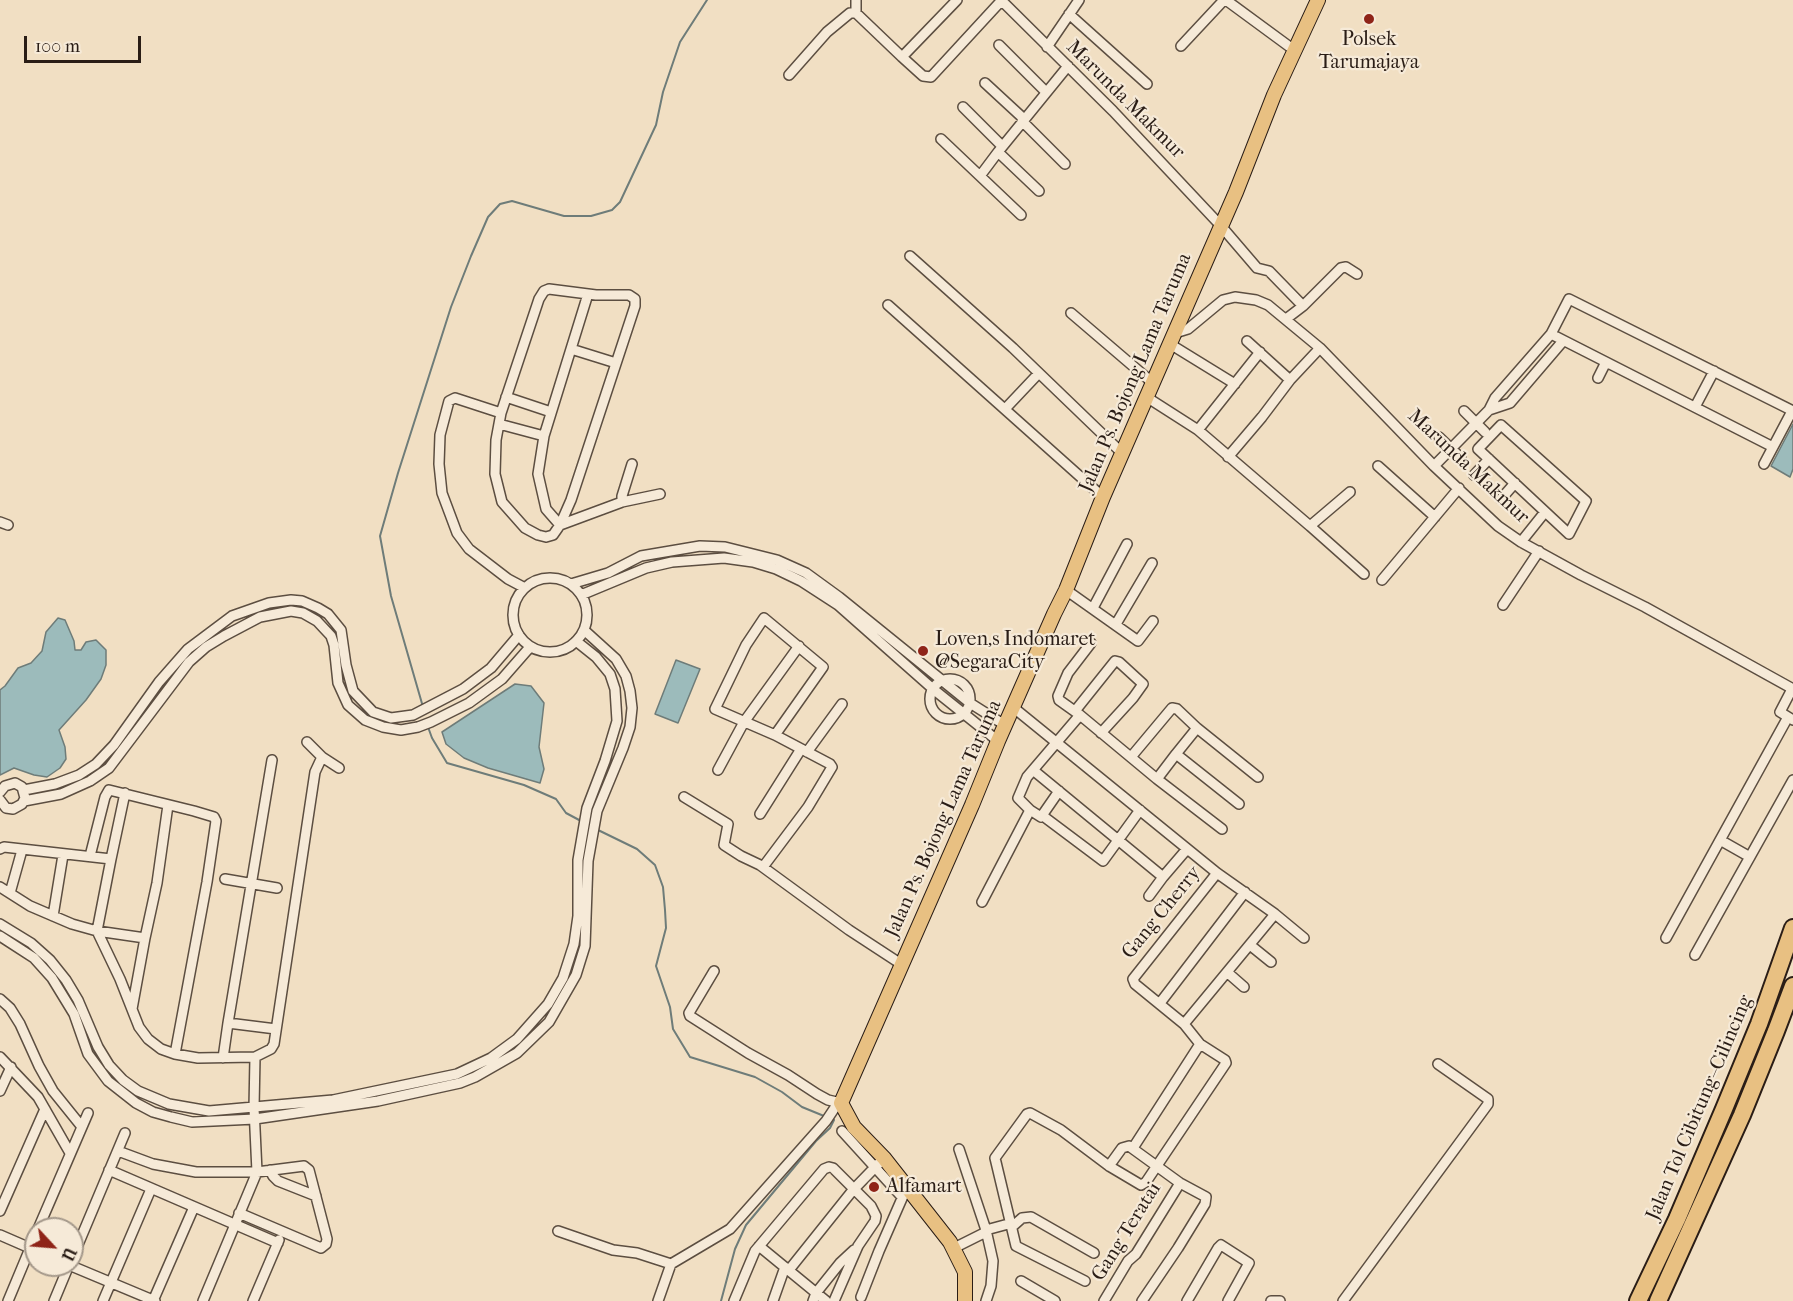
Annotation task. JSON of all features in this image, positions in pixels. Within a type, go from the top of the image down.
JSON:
[{"type":"highway","name":"Jalan Tol Cibitung–Cilincing","points":[[1638,1301],[1677,1219],[1724,1109],[1759,1024],[1793,928]]},
{"type":"highway","name":"Jalan Tol Cibitung–Cilincing","points":[[1658,1301],[1742,1115],[1793,986]]},
{"type":"main road","name":"Jalan Ps. Bojong Lama Taruma","points":[[840,1103],[1066,590],[1103,497],[1154,384],[1274,95],[1318,0]]},
{"type":"main road","points":[[840,1103],[854,1127],[880,1162],[954,1248],[965,1272],[966,1301]]},
{"type":"street","points":[[856,0],[856,13]]},
{"type":"street","points":[[902,57],[957,0]]},
{"type":"street","points":[[789,75],[839,20],[850,12],[856,13],[923,76],[931,77],[1001,0]]},
{"type":"street","name":"Marunda Makmur","points":[[1001,0],[1068,66],[1221,226],[1257,268],[1269,271],[1303,306]]},
{"type":"street","points":[[1047,47],[1079,0]]},
{"type":"street","points":[[1180,46],[1225,0],[1294,50]]},
{"type":"street","points":[[1069,14],[1146,84]]},
{"type":"street","points":[[999,45],[1046,92]]},
{"type":"street","points":[[980,176],[1068,66]]},
{"type":"street","points":[[985,83],[1065,164]]},
{"type":"street","points":[[963,107],[1039,191]]},
{"type":"street","points":[[941,139],[1022,215]]},
{"type":"street","points":[[910,256],[1039,373],[1123,454]]},
{"type":"street","points":[[1286,319],[1303,306],[1341,268],[1346,267],[1357,274]]},
{"type":"street","points":[[549,289],[588,294],[629,295],[636,299],[636,306],[616,363],[571,500],[560,525],[553,535],[538,536],[525,528],[502,502],[495,474],[496,440],[501,413],[539,299],[544,291],[549,289]]},
{"type":"street","points":[[560,525],[546,509],[538,474],[544,436],[588,294]]},
{"type":"street","name":"Marunda Makmur","points":[[1172,339],[1223,300],[1235,297],[1268,304],[1320,348],[1434,466],[1498,526],[1521,542],[1646,607],[1793,689]]},
{"type":"street","points":[[1434,466],[1489,410],[1495,398],[1551,334],[1569,299],[1792,411],[1764,464]]},
{"type":"street","points":[[888,305],[1103,497]]},
{"type":"street","points":[[1071,313],[1154,384]]},
{"type":"street","points":[[1551,334],[1773,447]]},
{"type":"street","points":[[1172,339],[1235,384]]},
{"type":"street","points":[[1247,341],[1290,380]]},
{"type":"street","points":[[1489,410],[1510,403],[1563,341]]},
{"type":"street","points":[[1228,457],[1290,380],[1320,348]]},
{"type":"street","points":[[571,349],[616,363]]},
{"type":"street","points":[[1198,430],[1260,352]]},
{"type":"street","points":[[1598,378],[1606,362]]},
{"type":"street","points":[[1695,407],[1714,371]]},
{"type":"street","points":[[1005,409],[1039,373]]},
{"type":"street","points":[[506,397],[551,412]]},
{"type":"street","points":[[501,413],[455,398],[449,401],[440,435],[441,493],[457,533],[469,549],[508,579],[525,588]]},
{"type":"street","points":[[1148,398],[1198,430],[1364,574]]},
{"type":"street","points":[[1464,411],[1485,432]]},
{"type":"street","points":[[499,424],[544,436]]},
{"type":"street","points":[[1501,425],[1587,501],[1569,534],[1515,483],[1478,449],[1501,425]]},
{"type":"street","points":[[1439,437],[1461,458]]},
{"type":"street","points":[[1474,475],[1489,459]]},
{"type":"street","points":[[622,502],[632,464]]},
{"type":"street","points":[[1378,466],[1435,517]]},
{"type":"street","points":[[1501,500],[1515,483]]},
{"type":"street","points":[[1382,579],[1459,488]]},
{"type":"street","points":[[1310,526],[1350,492]]},
{"type":"street","points":[[560,525],[622,502],[660,494]]},
{"type":"street","points":[[1521,542],[1545,512]]},
{"type":"street","points":[[1093,608],[1127,544]]},
{"type":"street","points":[[571,584],[608,573],[641,556],[700,546],[725,547],[777,560],[806,573],[840,597],[941,681],[970,703],[1006,724]]},
{"type":"street","points":[[1503,605],[1539,551]]},
{"type":"street","points":[[581,595],[646,568],[672,562],[724,558],[753,562],[776,569],[801,581],[838,605],[933,689],[998,741]]},
{"type":"street","points":[[1116,624],[1152,563]]},
{"type":"street","points":[[547,578],[564,580],[571,584],[581,595],[587,611],[584,630],[576,641],[557,651],[539,651],[530,647],[514,626],[513,609],[519,594],[525,588],[531,583],[547,578]]},
{"type":"street","points":[[1066,590],[1140,640],[1153,621]]},
{"type":"street","points":[[24,790],[55,784],[79,775],[96,764],[114,745],[159,682],[188,649],[232,616],[269,603],[291,600],[302,602],[318,608],[336,622],[344,638],[346,665],[353,692],[373,712],[391,718],[413,715],[463,689],[491,668],[519,635]]},
{"type":"street","points":[[24,801],[61,794],[109,768],[189,662],[206,647],[224,636],[267,616],[291,611],[303,613],[324,627],[334,645],[338,683],[348,705],[364,720],[392,729],[418,727],[469,703],[502,679],[530,647]]},
{"type":"street","points":[[764,867],[808,807],[832,769],[830,764],[775,735],[714,708],[746,645],[765,618],[823,667],[775,735]]},
{"type":"street","points":[[584,630],[616,658],[628,683],[632,708],[630,727],[623,748],[592,809]]},
{"type":"street","points":[[0,924],[31,942],[66,980],[78,1000],[98,1047],[109,1065],[123,1080],[152,1098],[188,1109],[209,1111],[333,1100],[457,1074],[491,1058],[517,1039],[548,1004],[563,978],[574,944],[583,860],[592,809],[617,721],[610,674],[596,657],[576,641]]},
{"type":"street","points":[[1091,643],[1068,673],[1058,696],[1061,702],[1222,829]]},
{"type":"street","points":[[718,770],[744,722],[799,645]]},
{"type":"street","points":[[1101,733],[1143,684],[1115,661],[1057,744],[1033,770],[1018,795],[1020,801],[1038,817],[1043,816],[1103,861],[1140,810]]},
{"type":"street","points":[[941,681],[933,689],[930,700],[938,715],[949,718],[963,714],[970,703]]},
{"type":"street","points":[[1666,938],[1790,719],[1780,712],[1793,689]]},
{"type":"street","points":[[760,813],[804,750],[842,704]]},
{"type":"street","points":[[1014,708],[1186,849],[1304,938]]},
{"type":"street","points":[[1131,757],[1172,708],[1177,709],[1258,777]]},
{"type":"street","points":[[1156,779],[1197,728]]},
{"type":"street","points":[[307,742],[322,757],[339,768]]},
{"type":"street","points":[[1176,754],[1239,804]]},
{"type":"street","points":[[124,793],[97,931],[139,1026],[161,1049],[175,1054],[198,1058],[255,1057],[272,1049],[315,772],[322,757]]},
{"type":"street","points":[[223,1058],[272,760]]},
{"type":"street","points":[[1033,770],[1163,877]]},
{"type":"street","points":[[1695,956],[1793,780]]},
{"type":"street","points":[[0,792],[12,783],[24,790],[24,801],[20,807],[6,808],[0,800]]},
{"type":"street","points":[[90,856],[107,791],[113,790],[214,817],[216,821],[175,1054]]},
{"type":"street","points":[[1043,816],[1059,791]]},
{"type":"street","points":[[684,798],[728,824],[724,845],[764,867],[849,930],[901,964]]},
{"type":"street","points":[[132,1009],[157,883],[168,805]]},
{"type":"street","points":[[982,902],[1030,810]]},
{"type":"street","points":[[1720,840],[1750,856]]},
{"type":"street","points":[[0,849],[4,847],[111,859]]},
{"type":"street","points":[[10,893],[22,849]]},
{"type":"street","points":[[1149,896],[1186,849]]},
{"type":"street","points":[[53,916],[63,855]]},
{"type":"street","points":[[0,936],[34,958],[52,978],[74,1014],[83,1042],[95,1065],[120,1092],[153,1112],[182,1119],[212,1122],[255,1119],[378,1101],[460,1083],[517,1053],[549,1022],[576,975],[585,946],[583,860]]},
{"type":"street","name":"Gang Cherry","points":[[1156,1166],[1225,1066],[1225,1060],[1200,1044],[1184,1024],[1135,984],[1134,976],[1217,873]]},
{"type":"street","points":[[225,879],[276,888]]},
{"type":"street","points":[[0,886],[30,906],[72,924],[97,931],[145,938]]},
{"type":"street","points":[[1160,1003],[1245,892]]},
{"type":"street","points":[[1184,1024],[1275,914]]},
{"type":"street","points":[[1250,945],[1271,962]]},
{"type":"street","points":[[658,1301],[671,1264],[730,1229],[840,1103],[817,1094],[690,1016],[690,1011],[714,971]]},
{"type":"street","points":[[1228,973],[1244,987]]},
{"type":"street","points":[[0,999],[10,1008],[20,1024],[53,1091],[82,1127]]},
{"type":"street","points":[[228,1023],[276,1029]]},
{"type":"street","points":[[1133,1148],[1200,1044]]},
{"type":"street","points":[[0,1057],[38,1096],[70,1153]]},
{"type":"street","points":[[202,1301],[257,1172],[254,1108],[255,1057]]},
{"type":"street","points":[[1343,1301],[1488,1104],[1488,1099],[1437,1064]]},
{"type":"street","points":[[0,1091],[11,1067]]},
{"type":"street","points":[[0,1211],[45,1109]]},
{"type":"street","points":[[43,1217],[88,1113]]},
{"type":"street","points":[[1085,1281],[1016,1246],[995,1159],[1027,1114],[1036,1115],[1061,1130],[1109,1167],[1144,1185],[1156,1166]]},
{"type":"street","points":[[773,1301],[787,1268],[880,1162],[842,1131]]},
{"type":"street","points":[[84,1229],[125,1133]]},
{"type":"street","points":[[1109,1167],[1122,1148],[1129,1146],[1180,1183],[1206,1197],[1205,1204],[1163,1272],[1142,1301]]},
{"type":"street","points":[[959,1149],[986,1231],[993,1261],[991,1286],[986,1301]]},
{"type":"street","points":[[118,1151],[153,1164],[196,1172],[257,1172],[304,1166],[309,1170],[327,1239],[326,1244],[321,1248],[238,1213]]},
{"type":"street","points":[[734,1301],[751,1257],[759,1246],[824,1169],[833,1168],[871,1206],[876,1216],[858,1246],[834,1301]]},
{"type":"street","points":[[109,1170],[278,1243]]},
{"type":"street","points":[[270,1170],[278,1181],[315,1196]]},
{"type":"street","name":"Gang Teratai","points":[[1104,1301],[1180,1183]]},
{"type":"street","points":[[103,1301],[151,1189]]},
{"type":"street","points":[[861,1297],[905,1192]]},
{"type":"street","points":[[84,1271],[154,1301],[194,1207]]},
{"type":"street","points":[[954,1248],[986,1231],[1012,1225],[1022,1218],[1031,1217],[1094,1253]]},
{"type":"street","points":[[558,1231],[613,1250],[637,1253],[671,1264]]},
{"type":"street","points":[[253,1301],[282,1232]]},
{"type":"street","points":[[0,1235],[24,1245]]},
{"type":"street","points":[[759,1246],[787,1268],[815,1297],[826,1301]]},
{"type":"street","points":[[815,1297],[840,1263],[858,1246]]},
{"type":"street","points":[[1187,1301],[1218,1248],[1222,1246],[1248,1262],[1249,1265],[1228,1301]]},
{"type":"street","points":[[8,1301],[24,1262]]},
{"type":"street","points":[[54,1301],[64,1277]]},
{"type":"street","points":[[1021,1281],[1052,1300]]},
{"type":"street","points":[[1271,1301],[1280,1301]]},
{"type":"water","points":[[1793,424],[1793,469],[1790,477],[1771,466]]},
{"type":"water","points":[[58,618],[65,620],[74,641],[75,650],[81,650],[86,642],[96,640],[106,650],[106,665],[101,679],[59,730],[65,747],[66,759],[60,768],[47,777],[14,768],[0,775],[0,690],[18,668],[31,663],[42,651],[46,632]]},
{"type":"water","points":[[676,660],[700,669],[678,723],[655,714]]},
{"type":"water","points":[[515,684],[531,686],[544,703],[539,747],[544,769],[540,783],[488,768],[464,758],[446,744],[442,732]]},
{"type":"waterway","points":[[423,707],[391,596],[380,536],[451,307],[471,256],[488,217],[500,204],[512,201],[564,216],[591,216],[612,210],[620,202],[656,125],[663,92],[680,42],[707,0]]},
{"type":"waterway","points":[[428,727],[447,763],[524,785],[556,799],[566,813],[581,821]]},
{"type":"waterway","points":[[596,829],[637,849],[655,865],[663,887],[666,928],[656,966],[670,1007],[673,1029],[690,1057],[755,1077],[782,1092],[802,1107],[824,1116]]},
{"type":"waterway","points":[[721,1301],[735,1249],[746,1225],[816,1141],[830,1128],[834,1120],[830,1118]]},
{"type":"place","name":"Polsek Tarumajaya","points":[[1369,19]]},
{"type":"place","name":"Loven,s Indomaret @SegaraCity","points":[[923,651]]},
{"type":"place","name":"Alfamart","points":[[874,1187]]}]
